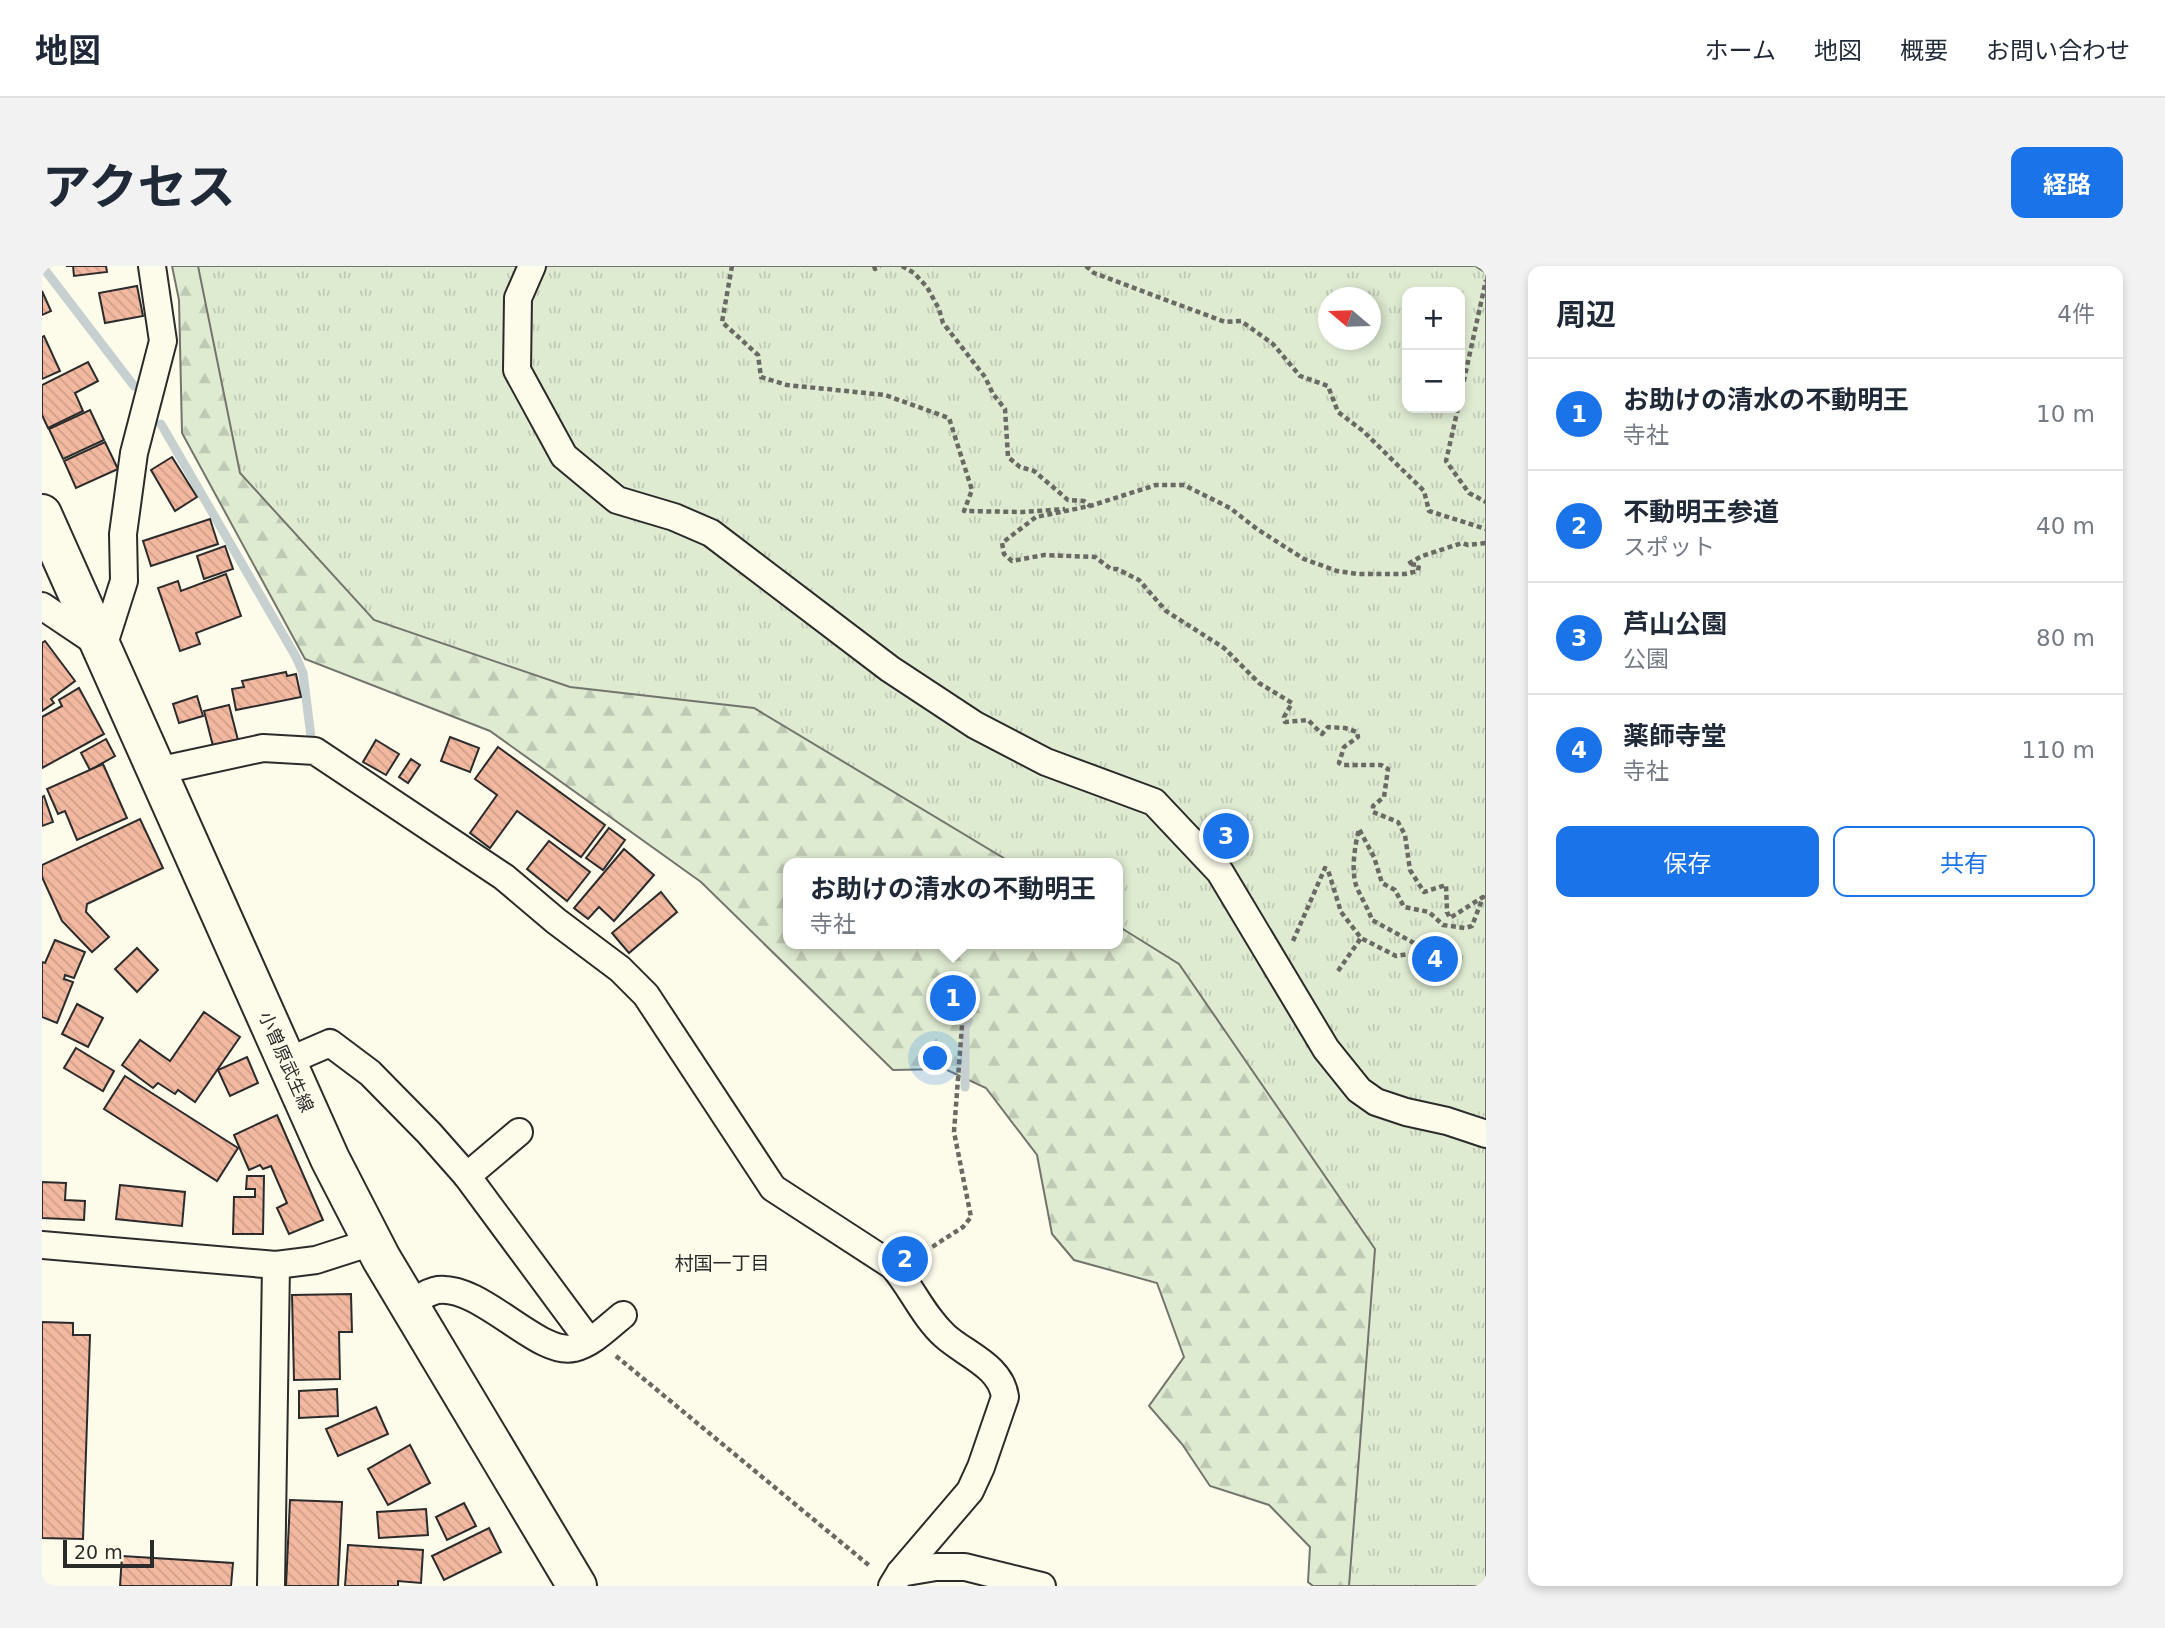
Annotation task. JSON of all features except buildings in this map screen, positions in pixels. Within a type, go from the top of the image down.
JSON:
[{"type":"main road","name":"小曽原武生線","points":[[42,514],[330,1159],[372,1242],[578,1586]]},
{"type":"street","points":[[42,606],[103,647],[124,581],[123,534],[134,453],[163,341],[152,266]]},
{"type":"street","points":[[532,266],[518,298],[517,370],[564,456],[617,500],[674,517],[711,533],[890,669],[975,725],[1046,762],[1154,802],[1220,872],[1326,1049],[1359,1090],[1377,1102],[1396,1109],[1486,1134]]},
{"type":"street","points":[[157,771],[263,748],[315,751],[503,877],[620,969],[646,995],[773,1188],[893,1266],[928,1318],[946,1337],[996,1374],[1004,1387],[1005,1397],[970,1491],[895,1581]]},
{"type":"street","points":[[286,1062],[330,1043],[370,1073],[467,1176],[591,1339]]},
{"type":"street","points":[[467,1176],[519,1132]]},
{"type":"street","points":[[42,1245],[276,1265],[316,1260],[372,1242]]},
{"type":"street","points":[[271,1586],[276,1265]]},
{"type":"street","points":[[409,1304],[436,1290],[447,1290],[489,1307],[560,1349],[575,1348],[623,1315]]},
{"type":"street","points":[[895,1581],[936,1567],[965,1567],[1042,1586]]},
{"type":"path","points":[[732,266],[722,322],[758,355],[761,377],[787,385],[885,395],[948,418],[972,490],[964,512],[1023,512],[1090,506]]},
{"type":"path","points":[[874,266],[875,269],[880,266]]},
{"type":"path","points":[[902,266],[928,287],[952,338],[985,377],[993,394],[1005,409],[1008,457],[1020,467],[1034,471],[1068,500],[1084,501],[1090,506]]},
{"type":"path","points":[[916,276],[919,266]]},
{"type":"path","points":[[1086,266],[1094,273],[1225,322],[1241,321],[1273,344],[1300,376],[1328,386],[1338,412],[1363,431],[1424,491],[1429,511],[1486,529]]},
{"type":"path","points":[[1465,375],[1486,280]]},
{"type":"path","points":[[1457,413],[1446,461],[1469,493],[1486,502]]},
{"type":"path","points":[[1435,956],[1372,920],[1355,884],[1354,858],[1359,829],[1374,857],[1382,883],[1395,890],[1404,907],[1429,912],[1443,925],[1465,928],[1472,926],[1483,897],[1450,918],[1447,912],[1446,885],[1423,892],[1410,870],[1402,829],[1396,821],[1373,811],[1373,806],[1384,797],[1388,769],[1381,765],[1339,763],[1344,747],[1358,737],[1357,732],[1328,727],[1322,734],[1308,720],[1285,722],[1284,716],[1292,703],[1259,683],[1224,648],[1166,611],[1139,580],[1117,569],[1111,569],[1096,557],[1044,555],[1012,561],[1004,554],[1002,543],[1036,517],[1090,506],[1156,485],[1184,485],[1230,508],[1304,559],[1337,571],[1357,574],[1414,574],[1419,565],[1408,564],[1422,556],[1462,543],[1486,543]]},
{"type":"path","points":[[1292,943],[1325,868],[1328,870],[1341,912],[1361,938],[1395,956],[1415,953],[1423,948]]},
{"type":"path","points":[[1338,971],[1361,938]]},
{"type":"path","points":[[898,1272],[963,1227],[971,1217],[954,1132],[961,1025]]},
{"type":"path","points":[[591,1339],[895,1581]]},
{"type":"green space","points":[[172,266],[1486,266],[1486,1586],[1313,1586],[1308,1582],[1310,1547],[1269,1505],[1210,1486],[1182,1444],[1149,1406],[1184,1357],[1157,1283],[1074,1260],[1052,1234],[1037,1155],[986,1088],[945,1069],[893,1070],[701,882],[490,731],[305,659],[182,433],[179,300]]},
{"type":"green space","points":[[198,266],[1475,266],[1486,273],[1486,1586],[1349,1586],[1375,1249],[1179,964],[1123,929],[1123,858],[1004,858],[754,708],[570,687],[374,620],[240,473]]},
{"type":"waterway","points":[[42,266],[134,386]]},
{"type":"waterway","points":[[161,424],[296,657],[303,673],[311,737]]},
{"type":"waterway","points":[[965,1087],[965,1028],[969,1006]]},
{"type":"place","name":"芦山公園","points":[[1226,836]]},
{"type":"place","name":"薬師寺堂","points":[[1435,959]]},
{"type":"place","name":"お助けの清水の不動明王","points":[[953,998]]},
{"type":"place","name":"不動明王参道","points":[[905,1259]]},
{"type":"district","name":"村国一丁目","points":[[722,1263]]}]
